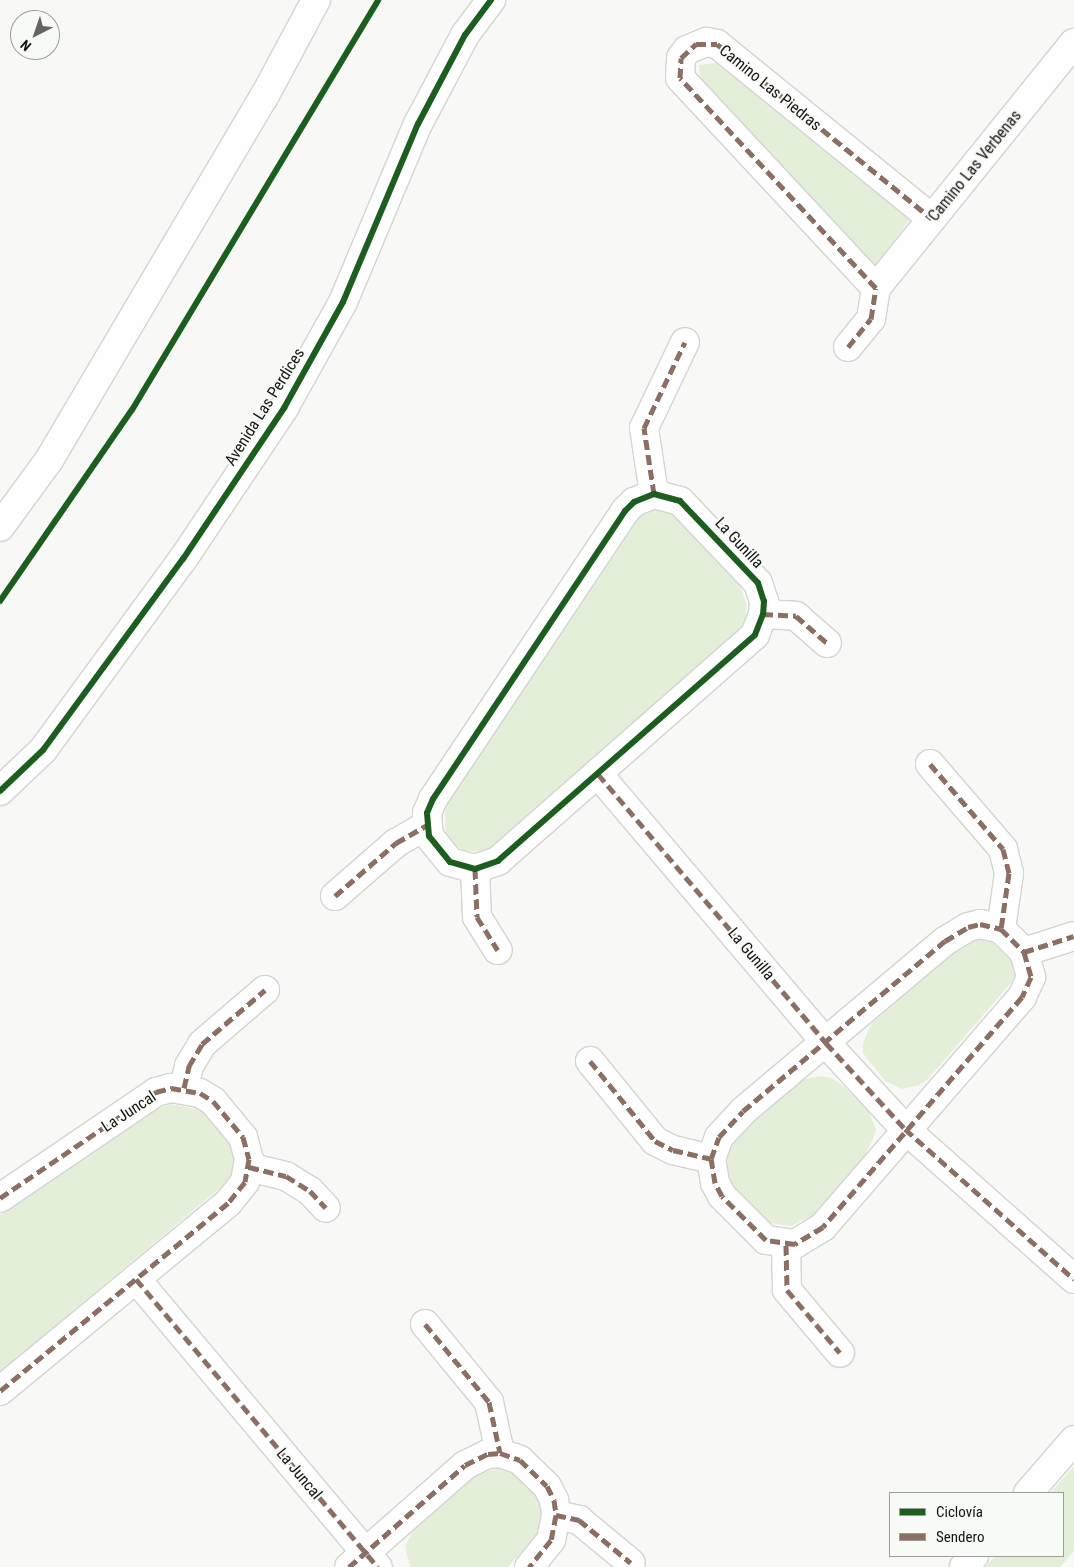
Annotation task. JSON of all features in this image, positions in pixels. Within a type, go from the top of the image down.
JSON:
[{"type":"street","points":[[0,527],[49,460],[264,97],[316,0]]},
{"type":"street","name":"Avenida Las Perdices","points":[[0,791],[43,750],[183,559],[284,408],[343,302],[418,124],[465,35],[491,0]]},
{"type":"street","name":"Camino Las Piedras","points":[[876,288],[680,78],[678,68],[687,50],[706,42],[717,44],[932,219]]},
{"type":"street","name":"Camino Las Verbenas","points":[[876,288],[1074,43]]},
{"type":"street","points":[[848,346],[871,319],[876,288]]},
{"type":"street","points":[[498,950],[477,917],[475,869],[462,867],[443,856],[433,844],[427,824],[433,800],[625,511],[634,502],[654,494],[644,428],[686,342]]},
{"type":"street","name":"La Gunilla","points":[[475,869],[498,861],[755,635],[763,614],[764,601],[758,583],[680,501],[654,494]]},
{"type":"street","points":[[763,614],[796,616],[827,643]]},
{"type":"street","points":[[930,764],[1004,849],[1009,873],[1001,929]]},
{"type":"street","name":"La Gunilla","points":[[598,774],[826,1043],[905,1130],[1074,1279]]},
{"type":"street","points":[[334,896],[396,843],[427,824]]},
{"type":"street","points":[[980,924],[1001,929],[1024,952],[1031,977],[1022,997],[823,1227],[804,1242],[786,1245],[757,1233],[722,1196],[711,1172],[711,1159],[719,1137],[727,1125],[956,933],[980,924]]},
{"type":"street","points":[[1024,952],[1074,936]]},
{"type":"street","points":[[0,1391],[228,1203],[245,1182],[249,1167],[243,1137],[224,1112],[200,1092],[184,1088],[189,1066],[202,1044],[265,990]]},
{"type":"street","points":[[590,1061],[655,1141],[673,1150],[711,1159]]},
{"type":"street","name":"La Juncal","points":[[0,1198],[156,1092],[184,1088]]},
{"type":"street","points":[[249,1167],[286,1176],[310,1191],[326,1208]]},
{"type":"street","points":[[786,1245],[787,1290],[840,1353]]},
{"type":"street","name":"La Juncal","points":[[136,1280],[364,1562],[466,1465],[488,1454],[500,1453]]},
{"type":"street","points":[[425,1324],[488,1402],[500,1453],[520,1460],[547,1486],[556,1515],[551,1540],[529,1567]]},
{"type":"street","points":[[1029,1492],[1074,1440]]},
{"type":"street","points":[[556,1515],[579,1520],[632,1563]]},
{"type":"street","points":[[964,1567],[973,1557]]},
{"type":"green space","points":[[716,63],[910,220],[875,266],[700,82],[699,65]]},
{"type":"green space","points":[[656,507],[677,517],[739,583],[747,605],[744,625],[501,840],[482,852],[462,850],[449,839],[445,830],[445,811],[449,801],[619,548],[629,528],[639,514]]},
{"type":"green space","points":[[990,936],[1013,956],[1017,972],[1011,983],[928,1079],[919,1085],[902,1089],[885,1081],[863,1053],[863,1043],[871,1024],[961,945],[971,938]]},
{"type":"green space","points":[[819,1076],[831,1078],[841,1084],[869,1112],[876,1130],[873,1139],[863,1160],[812,1216],[791,1226],[770,1223],[734,1187],[728,1176],[726,1158],[737,1138],[798,1081]]},
{"type":"green space","points":[[171,1104],[206,1111],[232,1146],[235,1166],[232,1178],[0,1372],[0,1215],[151,1112]]},
{"type":"green space","points":[[1074,1466],[1074,1551],[1060,1567],[985,1567],[994,1557],[1064,1557],[1064,1492],[1051,1492]]},
{"type":"green space","points":[[498,1467],[510,1467],[539,1492],[544,1524],[537,1535],[508,1567],[410,1567],[405,1546],[414,1529],[472,1478]]},
{"type":"marked path","points":[[848,347],[871,319],[876,288],[680,78],[681,58],[696,44],[717,44],[932,219]]},
{"type":"marked path","points":[[654,494],[644,428],[685,342]]},
{"type":"marked path","points":[[763,614],[796,616],[827,643]]},
{"type":"marked path","points":[[930,764],[1003,849],[1009,873],[1001,929]]},
{"type":"marked path","points":[[598,774],[826,1043],[905,1129],[1074,1279]]},
{"type":"marked path","points":[[335,896],[396,843],[427,825]]},
{"type":"marked path","points":[[475,869],[477,917],[498,950]]},
{"type":"marked path","points":[[980,924],[1001,929],[1024,952],[1031,977],[1022,997],[823,1227],[795,1244],[766,1240],[722,1196],[715,1183],[711,1159],[719,1137],[743,1111],[945,941],[968,927],[980,924]]},
{"type":"marked path","points":[[1024,952],[1074,936]]},
{"type":"marked path","points":[[184,1088],[189,1066],[202,1044],[265,990]]},
{"type":"marked path","points":[[590,1061],[655,1141],[673,1150],[711,1159]]},
{"type":"marked path","points":[[0,1198],[156,1092],[171,1088],[200,1093],[213,1101],[243,1137],[249,1159],[245,1182],[228,1203],[0,1391]]},
{"type":"marked path","points":[[249,1167],[286,1176],[310,1191],[326,1208]]},
{"type":"marked path","points":[[786,1245],[787,1290],[840,1353]]},
{"type":"marked path","points":[[136,1279],[378,1567]]},
{"type":"marked path","points":[[425,1324],[489,1402],[500,1453]]},
{"type":"marked path","points":[[349,1567],[465,1465],[488,1454],[500,1453],[520,1460],[547,1486],[554,1500],[556,1515],[551,1540],[529,1567]]},
{"type":"marked path","points":[[556,1515],[579,1520],[631,1563]]},
{"type":"cycle path","points":[[0,601],[132,410],[378,0]]},
{"type":"cycle path","points":[[0,791],[43,750],[183,559],[284,408],[343,302],[418,124],[465,35],[491,0]]},
{"type":"cycle path","points":[[654,494],[680,501],[758,583],[764,601],[763,614],[755,635],[498,861],[475,869],[450,862],[429,836],[427,813],[433,799],[625,511],[634,502],[654,494]]}]
